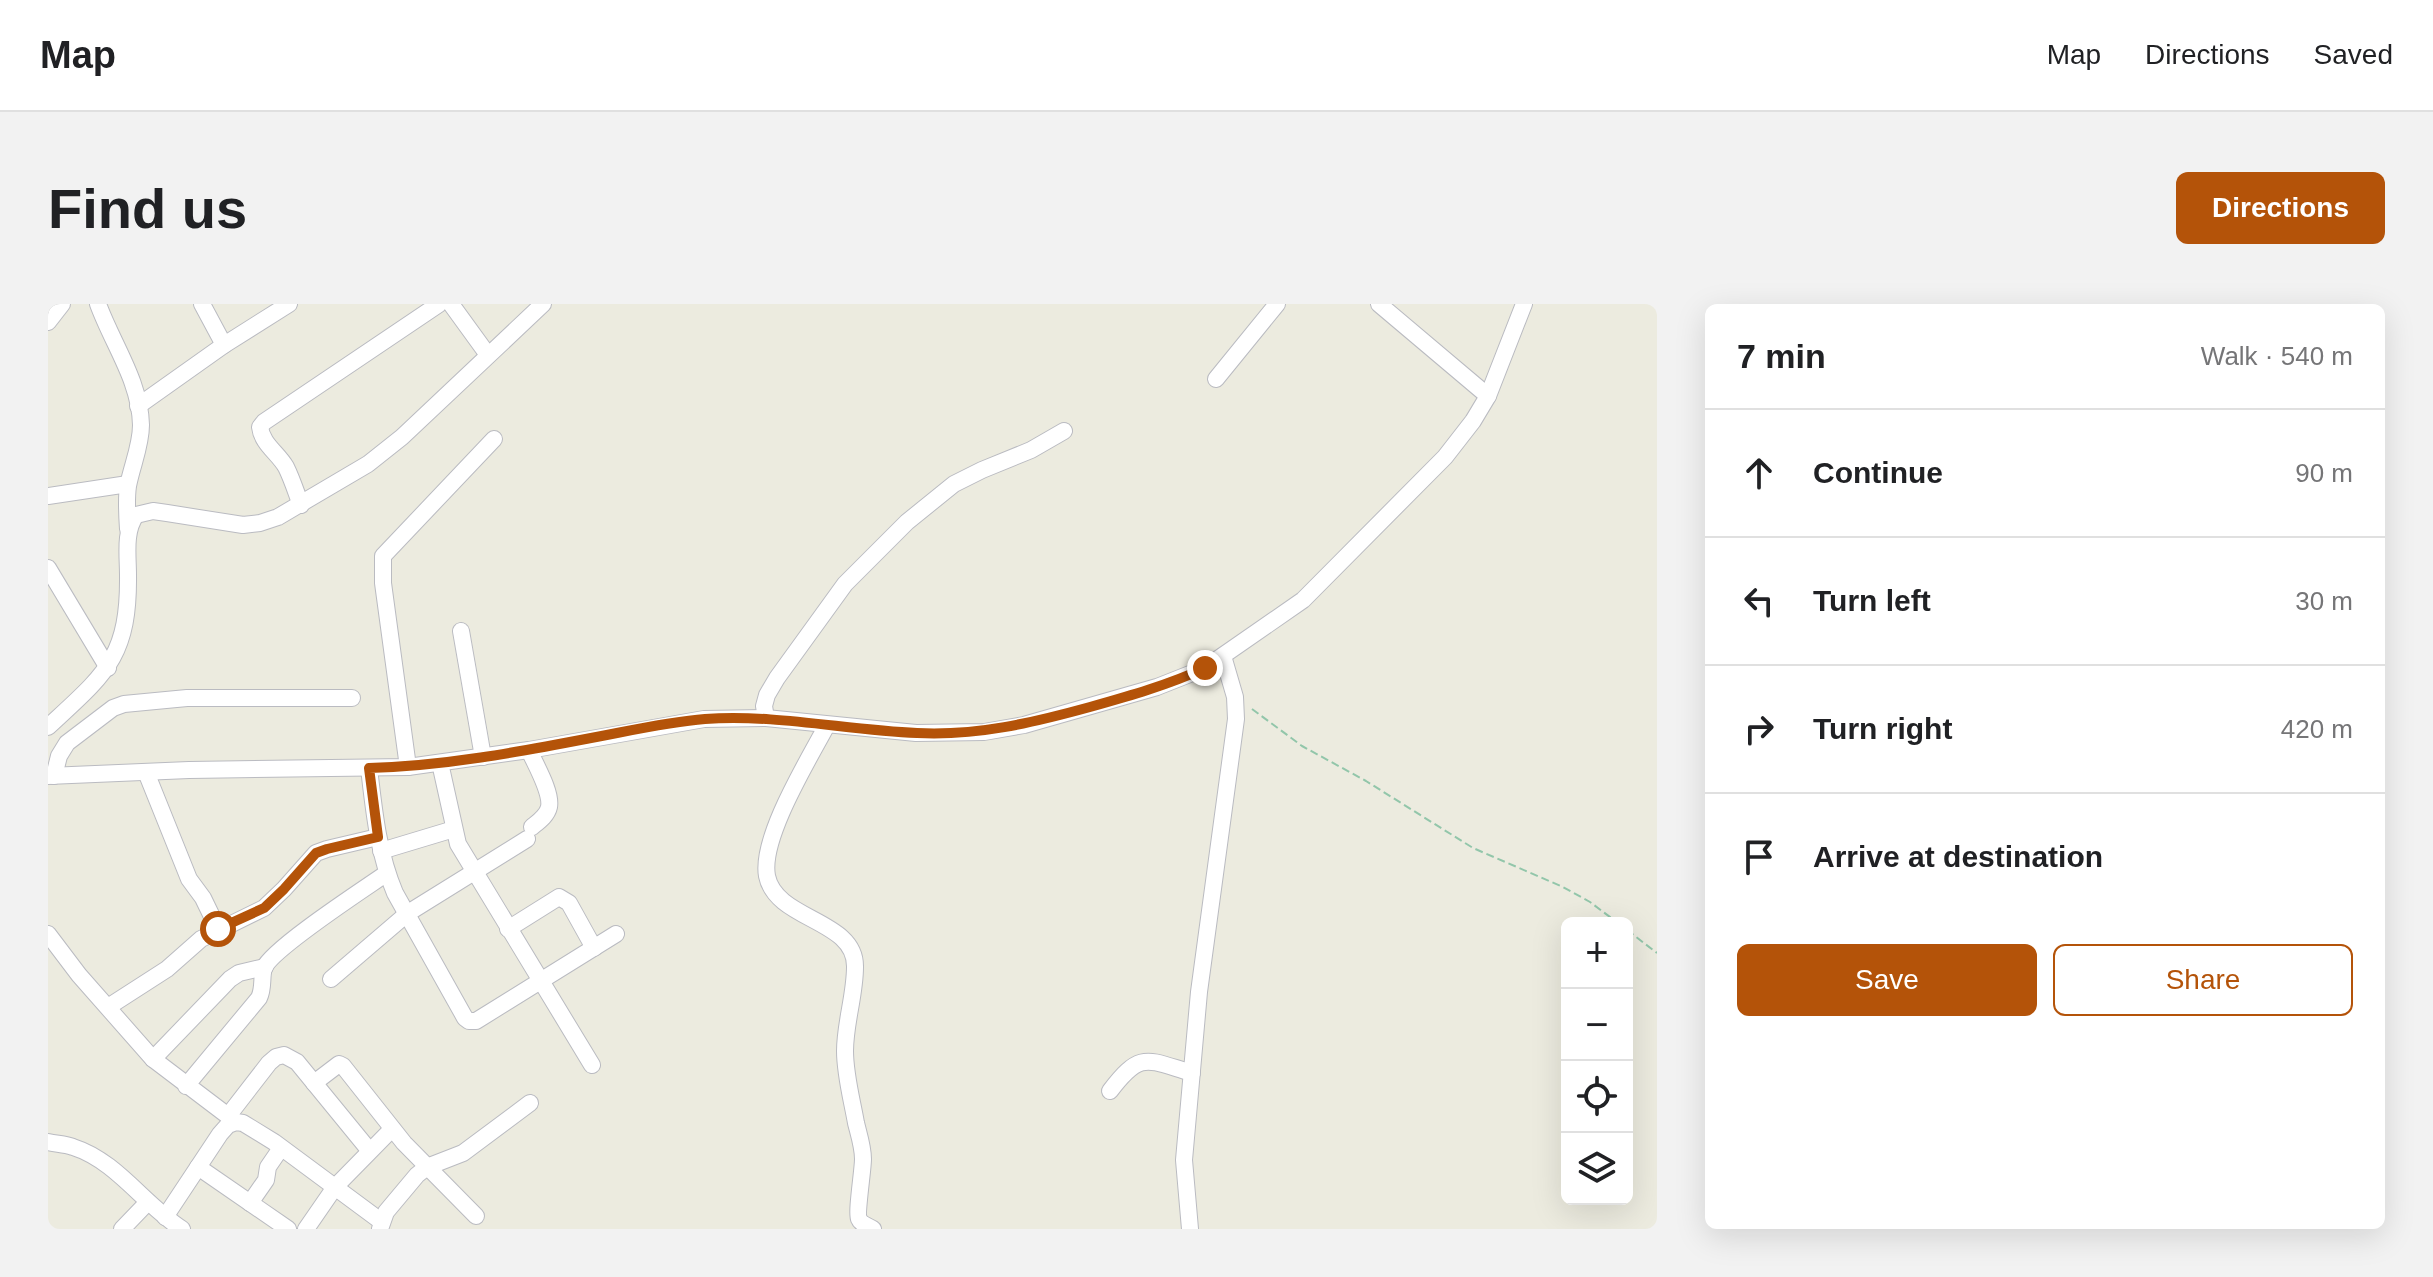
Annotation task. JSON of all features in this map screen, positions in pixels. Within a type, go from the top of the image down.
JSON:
[{"type":"street","points":[[48,322],[62,304]]},
{"type":"street","points":[[48,727],[108,668],[122,638],[127,617],[128,484],[141,425],[133,383],[98,304]]},
{"type":"street","points":[[202,304],[224,345]]},
{"type":"street","points":[[138,406],[224,345],[289,304]]},
{"type":"street","points":[[301,505],[287,469],[266,442],[260,427],[439,304]]},
{"type":"street","points":[[451,304],[488,355]]},
{"type":"street","points":[[128,532],[136,515],[143,513],[167,513],[243,525],[278,517],[301,505],[368,464],[402,437],[543,304]]},
{"type":"street","points":[[1216,379],[1277,304]]},
{"type":"street","points":[[1379,304],[1488,396]]},
{"type":"street","points":[[352,698],[187,698],[124,704],[106,713],[67,743],[51,776],[408,767],[529,750],[704,719],[766,718],[916,733],[984,732],[1024,725],[1157,687],[1205,668],[1292,609],[1445,457],[1488,396],[1524,304]]},
{"type":"street","points":[[766,718],[764,706],[767,695],[777,678],[845,584],[896,532],[954,484],[1031,450],[1064,431]]},
{"type":"street","points":[[408,767],[383,583],[383,556],[494,439]]},
{"type":"street","points":[[48,496],[128,484]]},
{"type":"street","points":[[48,568],[108,668]]},
{"type":"street","points":[[461,631],[483,757]]},
{"type":"street","points":[[1190,1229],[1184,1160],[1200,978],[1236,719],[1235,697],[1223,656]]},
{"type":"street","points":[[827,725],[778,821],[768,855],[767,875],[775,893],[789,906],[841,936],[856,963],[845,1051],[863,1154],[857,1216],[861,1223],[873,1229]]},
{"type":"street","points":[[331,979],[408,913],[530,833],[549,808],[548,795],[529,750]]},
{"type":"street","points":[[440,763],[458,844],[592,1065]]},
{"type":"street","points":[[369,768],[387,873],[469,1021],[476,1021],[616,934]]},
{"type":"street","points":[[146,772],[189,879],[203,898],[218,929]]},
{"type":"street","points":[[108,1007],[167,969],[191,947],[218,929],[264,908],[316,853],[454,829]]},
{"type":"street","points":[[153,1059],[230,979],[239,973],[265,967],[303,933],[387,873]]},
{"type":"street","points":[[508,929],[559,897],[569,903],[594,948]]},
{"type":"street","points":[[48,934],[153,1059],[232,1119],[253,1129],[335,1187],[381,1226],[386,1212],[408,1184],[427,1167],[463,1153],[530,1103]]},
{"type":"street","points":[[186,1086],[259,998],[265,967]]},
{"type":"street","points":[[165,1217],[276,1057],[290,1057],[369,1150]]},
{"type":"street","points":[[1110,1091],[1125,1071],[1145,1061],[1192,1073]]},
{"type":"street","points":[[314,1083],[339,1064],[343,1066],[392,1129],[476,1216]]},
{"type":"street","points":[[306,1229],[335,1187],[392,1129]]},
{"type":"street","points":[[48,1142],[72,1147],[106,1165],[182,1229]]},
{"type":"street","points":[[250,1203],[266,1180],[268,1167],[281,1148]]},
{"type":"street","points":[[198,1167],[288,1229]]},
{"type":"street","points":[[122,1229],[148,1202]]},
{"type":"path","points":[[1235,697],[1302,746],[1366,781],[1473,848],[1563,887],[1610,917]]},
{"type":"path","points":[[1633,935],[1657,953]]},
{"type":"route","points":[[218,929],[264,908],[316,853],[378,837],[369,768],[459,761],[704,719],[766,718],[916,733],[984,732],[1024,725],[1113,701],[1205,668]]}]
